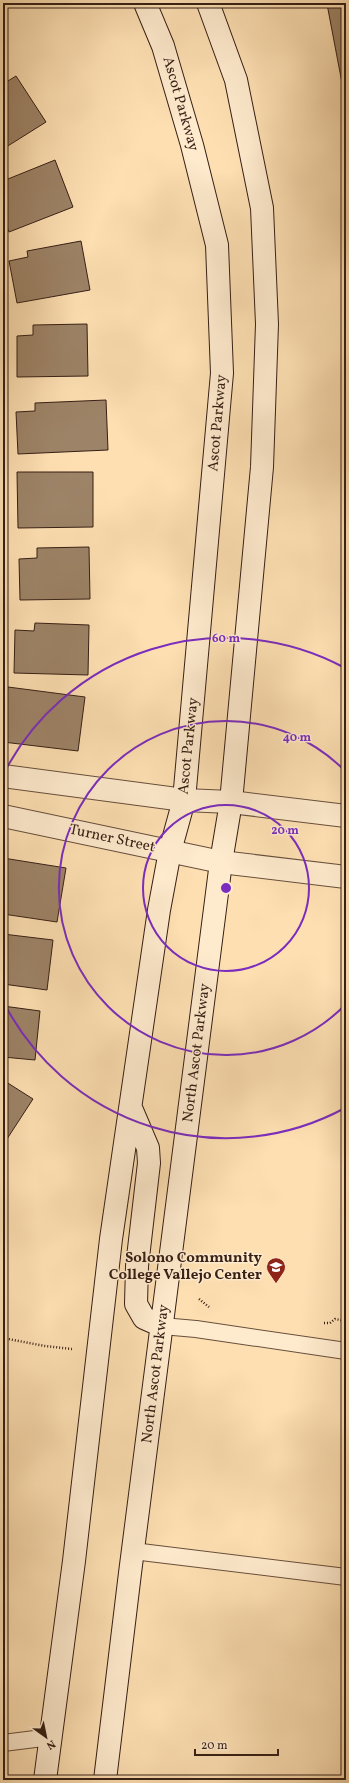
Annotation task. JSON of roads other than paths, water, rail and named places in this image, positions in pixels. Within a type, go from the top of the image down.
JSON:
[{"type":"main road","name":"Ascot Parkway","points":[[145,3],[163,46],[192,145],[217,245],[222,373],[184,800],[170,851]]},
{"type":"main road","points":[[208,3],[236,80],[262,208],[267,324],[262,467],[231,802]]},
{"type":"main road","points":[[3,776],[184,800],[231,802],[346,816]]},
{"type":"main road","name":"North Ascot Parkway","points":[[105,1780],[221,862],[231,802]]},
{"type":"main road","name":"Turner Street","points":[[3,816],[221,862],[346,877]]},
{"type":"main road","points":[[45,1780],[111,1239],[159,910],[170,851]]},
{"type":"main road","points":[[130,1106],[148,1148],[149,1163],[138,1266],[136,1304],[144,1318],[162,1326]]},
{"type":"lane","points":[[162,1326],[196,1329],[346,1351]]},
{"type":"lane","points":[[133,1551],[346,1577]]},
{"type":"lane","points":[[3,1743],[51,1737]]},
{"type":"place","name":"Solono Community College Vallejo Center","points":[[276,1284]]}]
